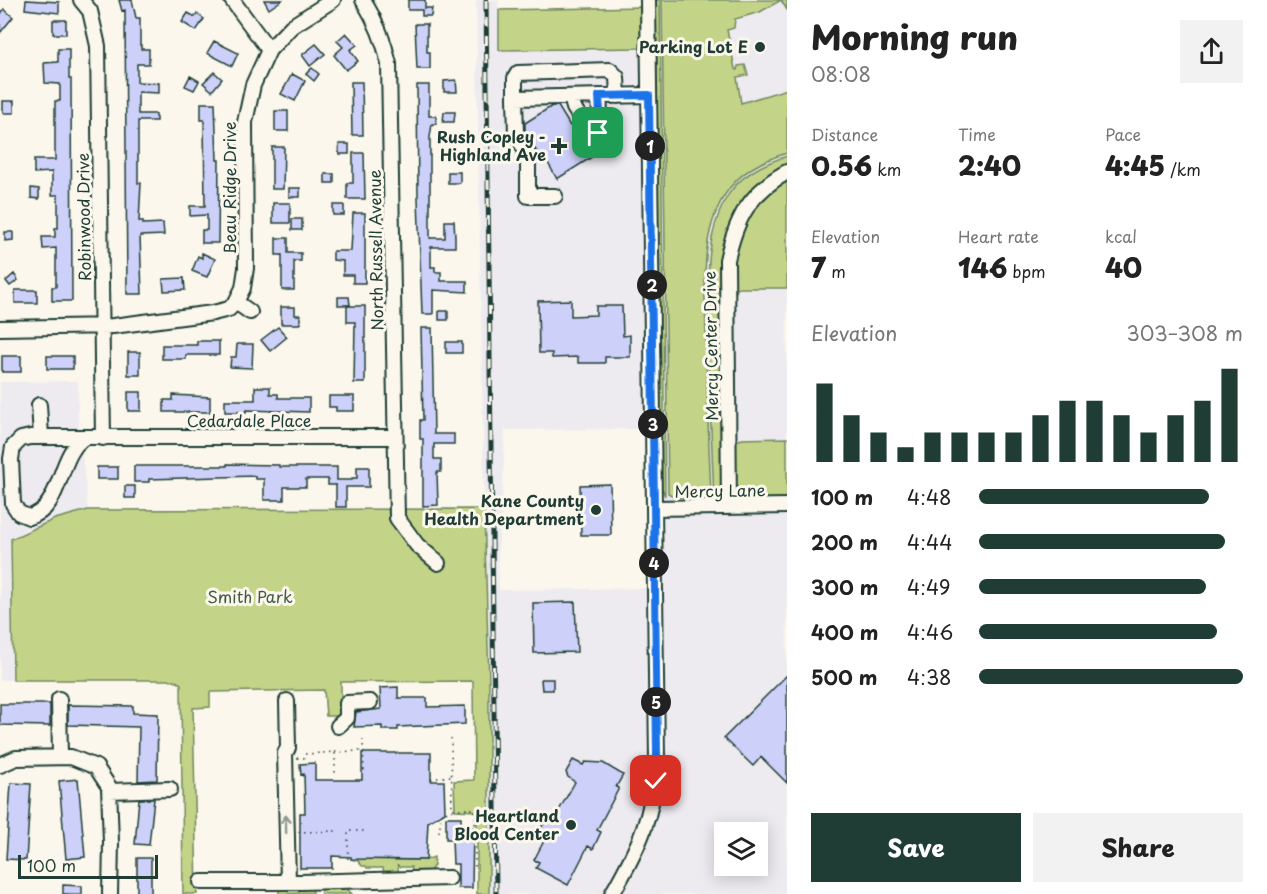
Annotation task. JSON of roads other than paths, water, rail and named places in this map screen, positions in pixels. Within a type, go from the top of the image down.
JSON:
[{"type":"street","name":"Robinwood Drive","points":[[81,0],[90,11],[99,46],[103,438]]},
{"type":"street","points":[[232,0],[269,50]]},
{"type":"street","name":"Beau Ridge Drive","points":[[236,302],[243,288],[246,268],[245,122],[253,85],[269,50],[292,26],[333,0]]},
{"type":"street","name":"North Russell Avenue","points":[[363,0],[385,44],[389,64],[397,518],[417,545],[438,563]]},
{"type":"street","points":[[612,894],[634,856],[645,831],[656,781],[648,0]]},
{"type":"street","points":[[555,196],[528,196],[528,155],[516,134],[515,78],[518,73],[610,70],[617,77],[618,96]]},
{"type":"street","points":[[515,98],[649,95]]},
{"type":"street","points":[[571,97],[574,108],[590,133],[594,134],[601,131],[599,96]]},
{"type":"street","name":"Mercy Center Drive","points":[[729,507],[727,260],[735,228],[742,213],[772,180],[787,172]]},
{"type":"street","points":[[0,328],[102,326],[213,313],[229,309],[236,302],[250,312]]},
{"type":"street","points":[[39,405],[41,436],[21,439],[13,447],[11,459],[13,504],[19,513],[29,517],[40,514],[46,507],[72,449],[85,436]]},
{"type":"street","name":"Cedardale Place","points":[[41,436],[103,438],[395,437]]},
{"type":"street","name":"Mercy Lane","points":[[654,508],[787,506]]},
{"type":"street","points":[[59,699],[60,757]]},
{"type":"street","points":[[287,701],[288,748],[285,759],[288,882]]},
{"type":"street","points":[[338,726],[347,718],[347,702],[370,702]]},
{"type":"street","points":[[0,765],[16,758],[71,757],[96,767],[109,789],[110,894]]},
{"type":"street","points":[[109,789],[170,789]]},
{"type":"street","points":[[201,882],[288,882],[385,887],[449,878]]},
{"type":"railway","points":[[486,0],[496,894]]},
{"type":"place","name":"Parking Lot E","points":[[760,47]]},
{"type":"place","name":"Rush Copley - Highland Ave","points":[[559,146]]},
{"type":"place","name":"Kane County Health Department","points":[[596,510]]},
{"type":"place","name":"Heartland Blood Center","points":[[571,825]]},
{"type":"park label","name":"Smith Park","points":[[250,597]]}]
